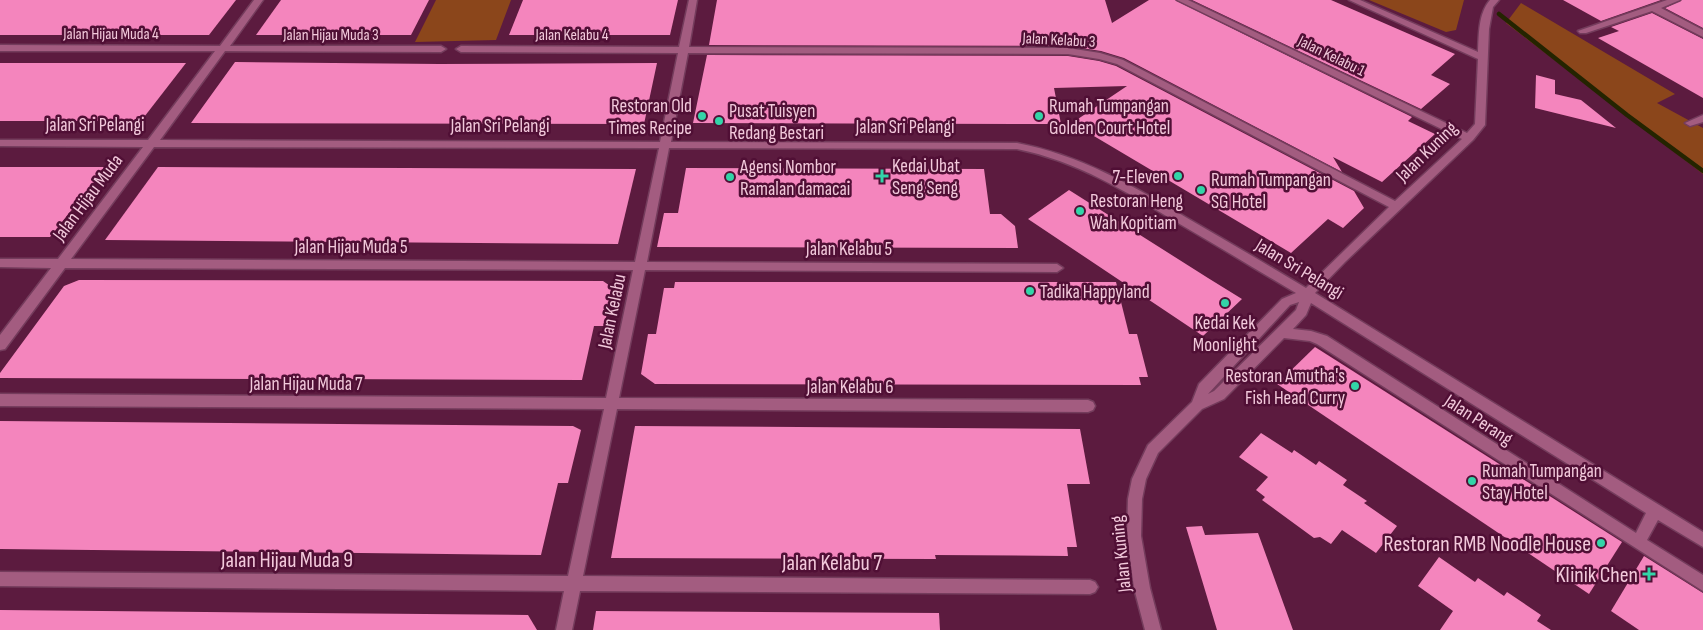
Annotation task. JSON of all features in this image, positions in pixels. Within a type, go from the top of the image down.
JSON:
[{"type":"street","name":"Jalan Hijau Muda","points":[[0,345],[259,0]]},
{"type":"street","name":"Jalan Kelabu","points":[[564,630],[694,0]]},
{"type":"street","name":"Jalan Kelabu 1","points":[[1181,0],[1469,138]]},
{"type":"street","points":[[1353,0],[1484,58]]},
{"type":"street","name":"Jalan Kuning","points":[[1197,405],[1204,388],[1286,302],[1307,294],[1341,259],[1469,138],[1480,125],[1486,18],[1489,7],[1495,0]]},
{"type":"street","points":[[1583,31],[1676,0]]},
{"type":"street","points":[[1654,8],[1703,34]]},
{"type":"street","name":"Jalan Hijau Muda 4","points":[[0,48],[222,48]]},
{"type":"street","name":"Jalan Hijau Muda 3","points":[[222,48],[441,49]]},
{"type":"street","name":"Jalan Kelabu 4","points":[[461,49],[683,49]]},
{"type":"street","name":"Jalan Kelabu 3","points":[[683,49],[1068,51],[1100,56],[1120,62],[1397,207]]},
{"type":"street","points":[[1690,123],[1703,118]]},
{"type":"street","name":"Jalan Sri Pelangi","points":[[0,142],[997,146],[1034,149],[1058,155],[1100,172],[1307,294],[1703,540]]},
{"type":"street","name":"Jalan Hijau Muda 5","points":[[0,263],[640,266]]},
{"type":"street","name":"Jalan Kelabu 5","points":[[640,266],[1057,268]]},
{"type":"street","name":"Jalan Kuning","points":[[1152,630],[1142,588],[1134,536],[1135,499],[1139,478],[1153,449],[1197,405],[1219,395],[1302,312],[1307,294]]},
{"type":"street","name":"Jalan Perang","points":[[1280,333],[1312,336],[1322,340],[1703,584]]},
{"type":"street","name":"Jalan Hijau Muda 7","points":[[0,400],[612,403]]},
{"type":"street","name":"Jalan Kelabu 6","points":[[612,403],[1088,406]]},
{"type":"street","points":[[1638,543],[1655,510]]},
{"type":"street","name":"Jalan Hijau Muda 9","points":[[0,579],[574,583]]},
{"type":"street","name":"Jalan Kelabu 7","points":[[574,583],[1090,587]]},
{"type":"shaded area","points":[[436,0],[511,0],[496,40],[415,42]]},
{"type":"shaded area","points":[[1369,0],[1464,0],[1456,30],[1446,32]]},
{"type":"shaded area","points":[[1521,3],[1675,94],[1657,103],[1703,128],[1703,174],[1506,23]]},
{"type":"building","points":[[0,0],[236,0],[209,35],[0,35]]},
{"type":"building","points":[[281,0],[429,0],[411,35],[256,35]]},
{"type":"building","points":[[523,0],[678,0],[670,35],[509,35]]},
{"type":"building","points":[[717,0],[1105,0],[1112,23],[1149,0],[1175,0],[1412,117],[1408,121],[1435,134],[1382,182],[1333,157],[1342,172],[1124,58],[1101,51],[1068,46],[709,45]]},
{"type":"building","points":[[1192,0],[1331,0],[1455,54],[1431,75],[1450,84],[1421,109]]},
{"type":"building","points":[[1563,0],[1661,0],[1601,21]]},
{"type":"building","points":[[1682,0],[1703,0],[1703,28],[1665,8]]},
{"type":"building","points":[[1652,13],[1703,39],[1703,98],[1598,38],[1619,31],[1611,27]]},
{"type":"building","points":[[707,55],[1068,56],[1099,61],[1116,66],[1354,191],[1364,208],[1343,228],[1328,219],[1291,253],[1072,123],[1127,86],[1054,88],[1061,124],[693,123]]},
{"type":"building","points":[[235,62],[439,64],[657,63],[644,124],[191,123]]},
{"type":"building","points":[[0,63],[186,63],[141,121],[0,121]]},
{"type":"building","points":[[1536,75],[1555,80],[1555,94],[1581,100],[1616,128],[1535,108]]},
{"type":"building","points":[[0,167],[106,167],[50,237],[0,237]]},
{"type":"building","points":[[158,167],[636,169],[618,244],[105,240]]},
{"type":"building","points":[[686,168],[984,169],[990,214],[1001,214],[1015,226],[1018,248],[657,247],[664,213],[678,213]]},
{"type":"building","points":[[1069,190],[1242,299],[1203,336],[1028,219]]},
{"type":"building","points":[[79,280],[603,281],[613,288],[604,326],[594,326],[582,380],[0,378],[0,373],[64,286]]},
{"type":"building","points":[[675,282],[1116,282],[1129,334],[1137,334],[1148,377],[1139,377],[1141,385],[655,384],[641,374],[648,334],[656,334],[664,288],[674,288]]},
{"type":"building","points":[[1315,347],[1622,542],[1589,594],[1277,384]]},
{"type":"building","points":[[0,421],[573,426],[581,430],[568,483],[558,483],[541,555],[0,549]]},
{"type":"building","points":[[635,426],[1080,429],[1090,484],[1067,484],[1077,547],[1067,547],[1068,556],[935,555],[936,559],[611,558]]},
{"type":"building","points":[[1261,433],[1292,453],[1294,450],[1316,465],[1319,461],[1347,480],[1343,485],[1367,501],[1364,503],[1397,526],[1376,553],[1342,530],[1331,544],[1320,537],[1314,538],[1262,500],[1265,497],[1256,490],[1268,477],[1239,457]]},
{"type":"building","points":[[1202,526],[1205,535],[1258,533],[1293,630],[1217,630],[1186,527]]},
{"type":"building","points":[[1644,556],[1703,593],[1703,630],[1639,630],[1611,611]]},
{"type":"building","points":[[1439,557],[1475,582],[1478,578],[1504,596],[1507,592],[1541,615],[1537,621],[1551,630],[1440,630],[1453,611],[1418,586]]},
{"type":"building","points":[[0,610],[528,615],[537,630],[0,630]]},
{"type":"building","points":[[596,611],[939,613],[940,630],[593,630]]},
{"type":"waterway","points":[[1499,14],[1627,115],[1703,171]]},
{"type":"place","name":"Restoran Old Times Recipe","points":[[702,116]]},
{"type":"place","name":"Rumah Tumpangan Golden Court Hotel","points":[[1039,116]]},
{"type":"place","name":"Pusat Tuisyen Redang Bestari","points":[[719,121]]},
{"type":"place","name":"Kedai Ubat Seng Seng","points":[[882,176]]},
{"type":"place","name":"7-Eleven","points":[[1178,176]]},
{"type":"place","name":"Agensi Nombor Ramalan damacai","points":[[730,177]]},
{"type":"place","name":"Rumah Tumpangan SG Hotel","points":[[1201,190]]},
{"type":"place","name":"Restoran Heng Wah Kopitiam","points":[[1080,211]]},
{"type":"place","name":"Tadika Happyland","points":[[1030,291]]},
{"type":"place","name":"Kedai Kek Moonlight","points":[[1225,303]]},
{"type":"place","name":"Restoran Amutha's Fish Head Curry","points":[[1355,386]]},
{"type":"place","name":"Rumah Tumpangan Stay Hotel","points":[[1472,481]]},
{"type":"place","name":"Restoran RMB Noodle House","points":[[1601,543]]},
{"type":"place","name":"Klinik Chen","points":[[1649,574]]}]
